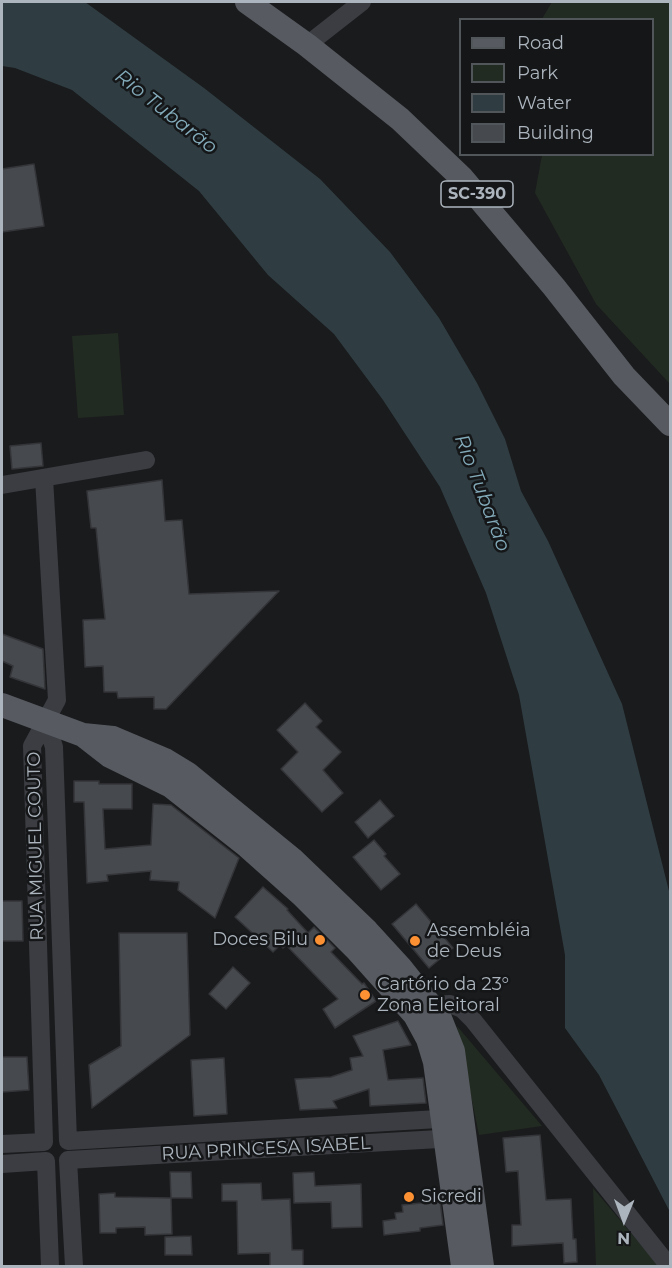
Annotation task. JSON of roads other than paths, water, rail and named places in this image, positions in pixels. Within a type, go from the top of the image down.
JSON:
[{"type":"main road","name":"SC-390","points":[[247,2],[307,45],[400,118],[462,178],[554,286],[624,376],[670,424]]},
{"type":"main road","points":[[2,705],[83,735],[114,738],[165,760],[188,774],[211,803],[263,834],[309,888],[386,951],[423,1010],[444,1026],[453,1051],[454,1128],[462,1266]]},
{"type":"main road","points":[[454,1128],[482,1266]]},
{"type":"street","points":[[307,45],[362,2]]},
{"type":"street","points":[[2,485],[146,460]]},
{"type":"street","points":[[44,478],[57,700],[46,722]]},
{"type":"street","name":"RUA MIGUEL COUTO","points":[[44,1142],[32,746],[46,722]]},
{"type":"street","name":"RUA MIGUEL COUTO","points":[[46,722],[54,747],[68,1141]]},
{"type":"street","points":[[39,967],[62,968]]},
{"type":"street","points":[[423,1010],[450,1004],[462,1009],[473,1020],[669,1266]]},
{"type":"street","points":[[42,1058],[65,1057]]},
{"type":"street","name":"RUA PRINCESA ISABEL","points":[[68,1141],[214,1132],[454,1128]]},
{"type":"street","name":"RUA PRINCESA ISABEL","points":[[69,1160],[215,1152],[454,1128]]},
{"type":"street","points":[[214,1132],[215,1152]]},
{"type":"street","points":[[2,1144],[44,1142],[56,1136],[68,1141],[72,1150],[69,1160],[74,1266]]},
{"type":"street","points":[[44,1142],[41,1154],[50,1164],[60,1166],[69,1160]]},
{"type":"street","points":[[2,1164],[46,1161]]},
{"type":"street","points":[[46,1161],[50,1266]]},
{"type":"water","name":"Rio Tubarão","points":[[2,2],[85,2],[204,88],[320,179],[390,252],[439,318],[477,383],[505,439],[521,491],[548,541],[622,704],[670,895],[670,1212],[599,1075],[565,1028],[565,955],[519,695],[486,593],[440,487],[383,400],[334,334],[268,275],[199,191],[72,90],[15,68],[2,66]]},
{"type":"place","name":"Doces Bilu","points":[[320,940]]},
{"type":"place","name":"Assembléia de Deus","points":[[415,941]]},
{"type":"place","name":"Cartório da 23° Zona Eleitoral","points":[[365,995]]},
{"type":"place","name":"Sicredi","points":[[409,1197]]}]
